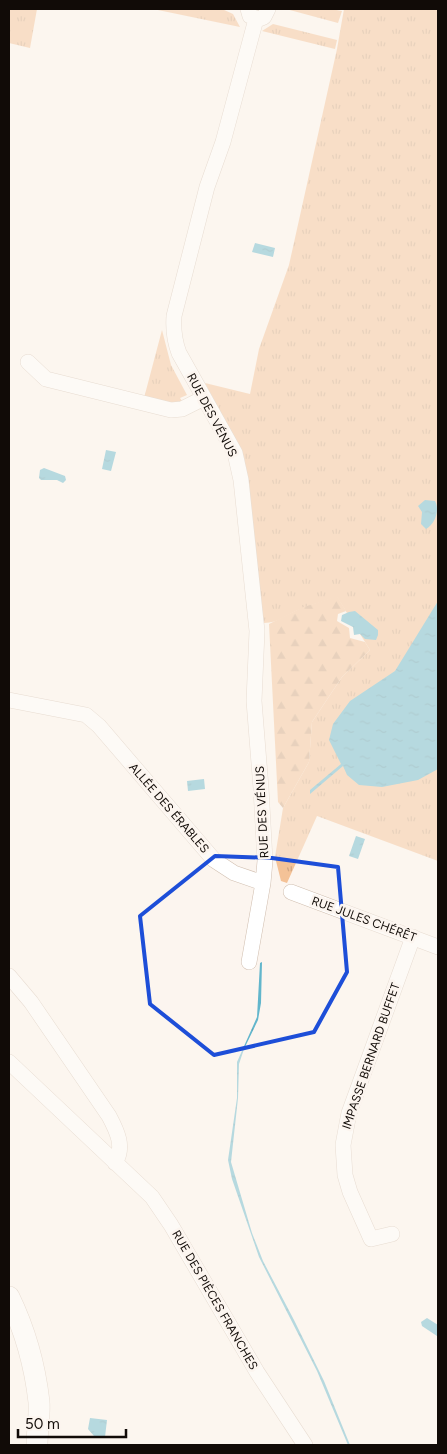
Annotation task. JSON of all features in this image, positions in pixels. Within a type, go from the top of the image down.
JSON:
[{"type":"street","points":[[252,14],[264,16],[268,9]]},
{"type":"street","name":"RUE DES VÉNUS","points":[[252,14],[223,142],[207,187],[174,316],[173,328],[174,341],[179,353],[235,453],[241,480],[256,631],[254,701],[265,861],[263,883]]},
{"type":"street","points":[[28,362],[46,379],[171,410],[182,408],[204,398]]},
{"type":"street","name":"ALLÉE DES ÉRABLES","points":[[9,700],[86,716],[99,726],[214,860],[234,873],[263,883]]},
{"type":"street","points":[[249,962],[263,883]]},
{"type":"street","name":"RUE JULES CHÉRÊT","points":[[290,892],[438,947]]},
{"type":"street","name":"IMPASSE BERNARD BUFFET","points":[[392,1234],[371,1239],[350,1192],[345,1175],[343,1145],[349,1113],[413,938]]},
{"type":"street","points":[[9,976],[31,1002],[109,1116],[118,1132],[120,1147],[119,1157],[115,1163]]},
{"type":"street","name":"RUE DES PIÈCES FRANCHES","points":[[9,1062],[152,1197],[171,1225],[257,1372],[305,1445]]},
{"type":"street","points":[[9,1297],[23,1330],[31,1358],[39,1403],[37,1445]]},
{"type":"highlighted area","points":[[215,856],[272,858],[338,867],[347,972],[314,1032],[214,1055],[150,1004],[140,916]]},
{"type":"green space","points":[[9,9],[37,9],[30,48],[9,43]]},
{"type":"green space","points":[[153,9],[222,9],[233,14],[240,27]]},
{"type":"green space","points":[[286,9],[331,9],[342,11],[338,23]]},
{"type":"green space","points":[[344,9],[438,9],[438,861],[317,816],[287,883],[281,881],[275,857],[283,808],[309,762],[312,722],[342,677],[370,650],[337,597],[303,608],[273,622],[262,623],[244,457],[205,383],[250,394],[259,349],[289,265],[337,49]]},
{"type":"green space","points":[[273,24],[337,40],[335,49],[262,31]]},
{"type":"green space","points":[[162,330],[171,365],[187,395],[180,398],[182,401],[174,405],[144,398]]},
{"type":"green space","points":[[337,596],[346,611],[338,614],[337,621],[349,628],[350,638],[365,642],[370,650],[342,677],[312,722],[309,762],[283,808],[278,802],[269,624],[301,608]]},
{"type":"water","points":[[255,243],[275,248],[273,257],[252,252]]},
{"type":"water","points":[[106,450],[116,452],[111,471],[102,469]]},
{"type":"water","points":[[44,468],[65,476],[66,480],[63,483],[57,480],[41,480],[39,478],[40,470]]},
{"type":"water","points":[[425,500],[435,501],[437,508],[434,520],[426,529],[421,524],[422,512],[418,506]]},
{"type":"water","points":[[438,601],[438,769],[418,780],[382,787],[359,785],[347,775],[343,766],[310,794],[310,790],[341,764],[329,740],[333,724],[350,701],[395,671]]},
{"type":"water","points":[[355,611],[378,630],[376,640],[365,639],[360,634],[354,635],[353,627],[341,621],[342,615]]},
{"type":"water","points":[[204,779],[205,789],[188,791],[187,781]]},
{"type":"water","points":[[356,836],[365,839],[358,859],[349,856]]},
{"type":"water","points":[[262,962],[261,1003],[258,1020],[239,1064],[238,1098],[231,1162],[252,1233],[263,1261],[324,1381],[350,1445],[348,1445],[317,1371],[259,1257],[232,1179],[228,1160],[237,1098],[237,1062],[257,1017],[260,963]]},
{"type":"water","points":[[427,1318],[438,1325],[437,1336],[422,1326],[421,1322]]},
{"type":"water","points":[[90,1418],[107,1420],[105,1437],[94,1436],[88,1429]]}]
